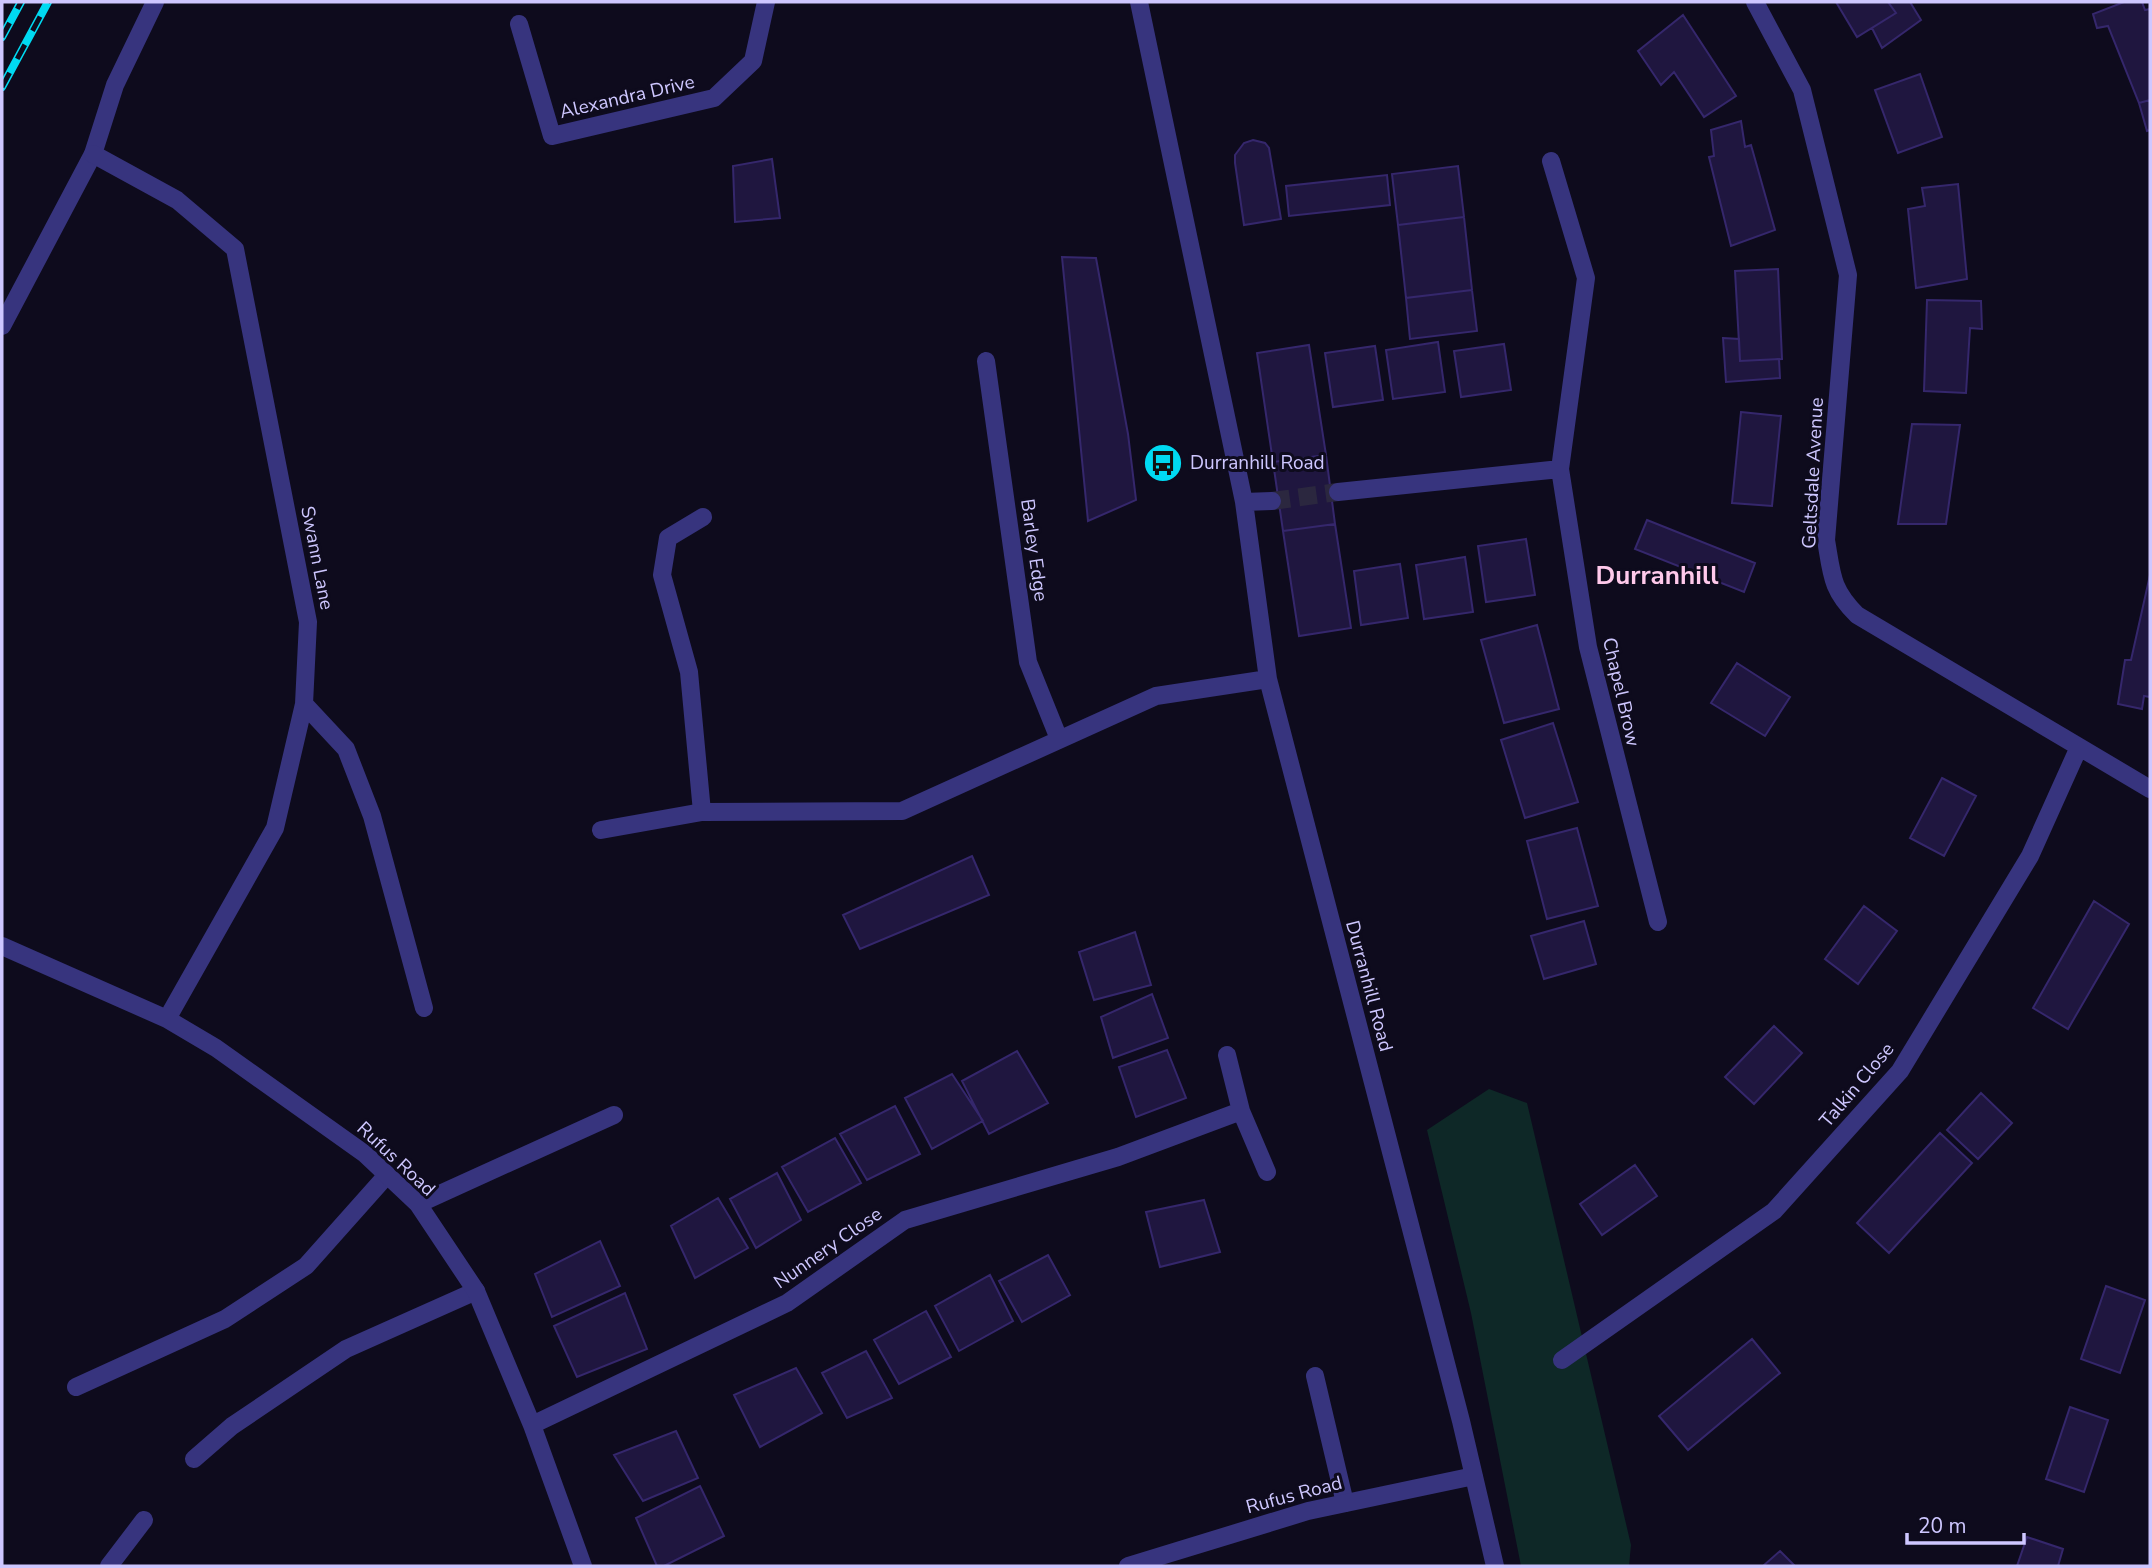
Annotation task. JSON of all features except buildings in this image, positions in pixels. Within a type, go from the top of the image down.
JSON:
[{"type":"street","points":[[2,326],[93,154],[115,85],[155,2]]},
{"type":"street","name":"Alexandra Drive","points":[[519,24],[552,136],[714,98],[752,61],[766,2]]},
{"type":"street","name":"Durranhill Road","points":[[1139,2],[1244,502],[1268,678],[1495,1566]]},
{"type":"street","name":"Geltsdale Avenue","points":[[1755,2],[1802,90],[1848,275],[1826,540],[1832,579],[1841,599],[1857,615],[2150,789]]},
{"type":"street","name":"Swann Lane","points":[[93,154],[177,200],[235,249],[308,622],[304,704],[275,828],[167,1019]]},
{"type":"street","name":"Chapel Brow","points":[[1551,161],[1586,278],[1560,469],[1588,647],[1658,922]]},
{"type":"street","name":"Barley Edge","points":[[986,361],[1028,662],[1059,739]]},
{"type":"street","points":[[1338,492],[1560,469]]},
{"type":"street","points":[[1244,502],[1272,501]]},
{"type":"street","points":[[702,812],[689,672],[662,575],[668,538],[703,517]]},
{"type":"street","points":[[601,830],[702,812],[902,811],[1156,696],[1268,678]]},
{"type":"street","points":[[304,704],[346,749],[372,816],[424,1008]]},
{"type":"street","name":"Talkin Close","points":[[1562,1360],[1774,1210],[1900,1071],[2030,856],[2079,747]]},
{"type":"street","name":"Rufus Road","points":[[2,946],[167,1019],[216,1048],[365,1154],[418,1204],[476,1291],[532,1425],[583,1566]]},
{"type":"street","points":[[1227,1055],[1241,1111],[1267,1172]]},
{"type":"street","name":"Nunnery Close","points":[[532,1425],[787,1303],[905,1220],[1118,1157],[1241,1111]]},
{"type":"street","points":[[418,1204],[614,1115]]},
{"type":"street","points":[[76,1387],[225,1319],[306,1266],[387,1175]]},
{"type":"street","points":[[194,1459],[232,1426],[345,1349],[476,1291]]},
{"type":"street","points":[[1315,1376],[1345,1503]]},
{"type":"street","name":"Rufus Road","points":[[1128,1566],[1308,1511],[1474,1476]]},
{"type":"street","points":[[109,1566],[144,1520]]},
{"type":"green space","points":[[1489,1089],[1527,1103],[1631,1545],[1629,1566],[1521,1566],[1471,1313],[1427,1130]]},
{"type":"tunnel","points":[[1272,501],[1338,492]]},
{"type":"railway","points":[[2,37],[21,2]]},
{"type":"railway","points":[[2,87],[48,2]]},
{"type":"place","name":"Durranhill Road","points":[[1163,463]]},
{"type":"district","name":"Durranhill","points":[[1657,575]]}]
